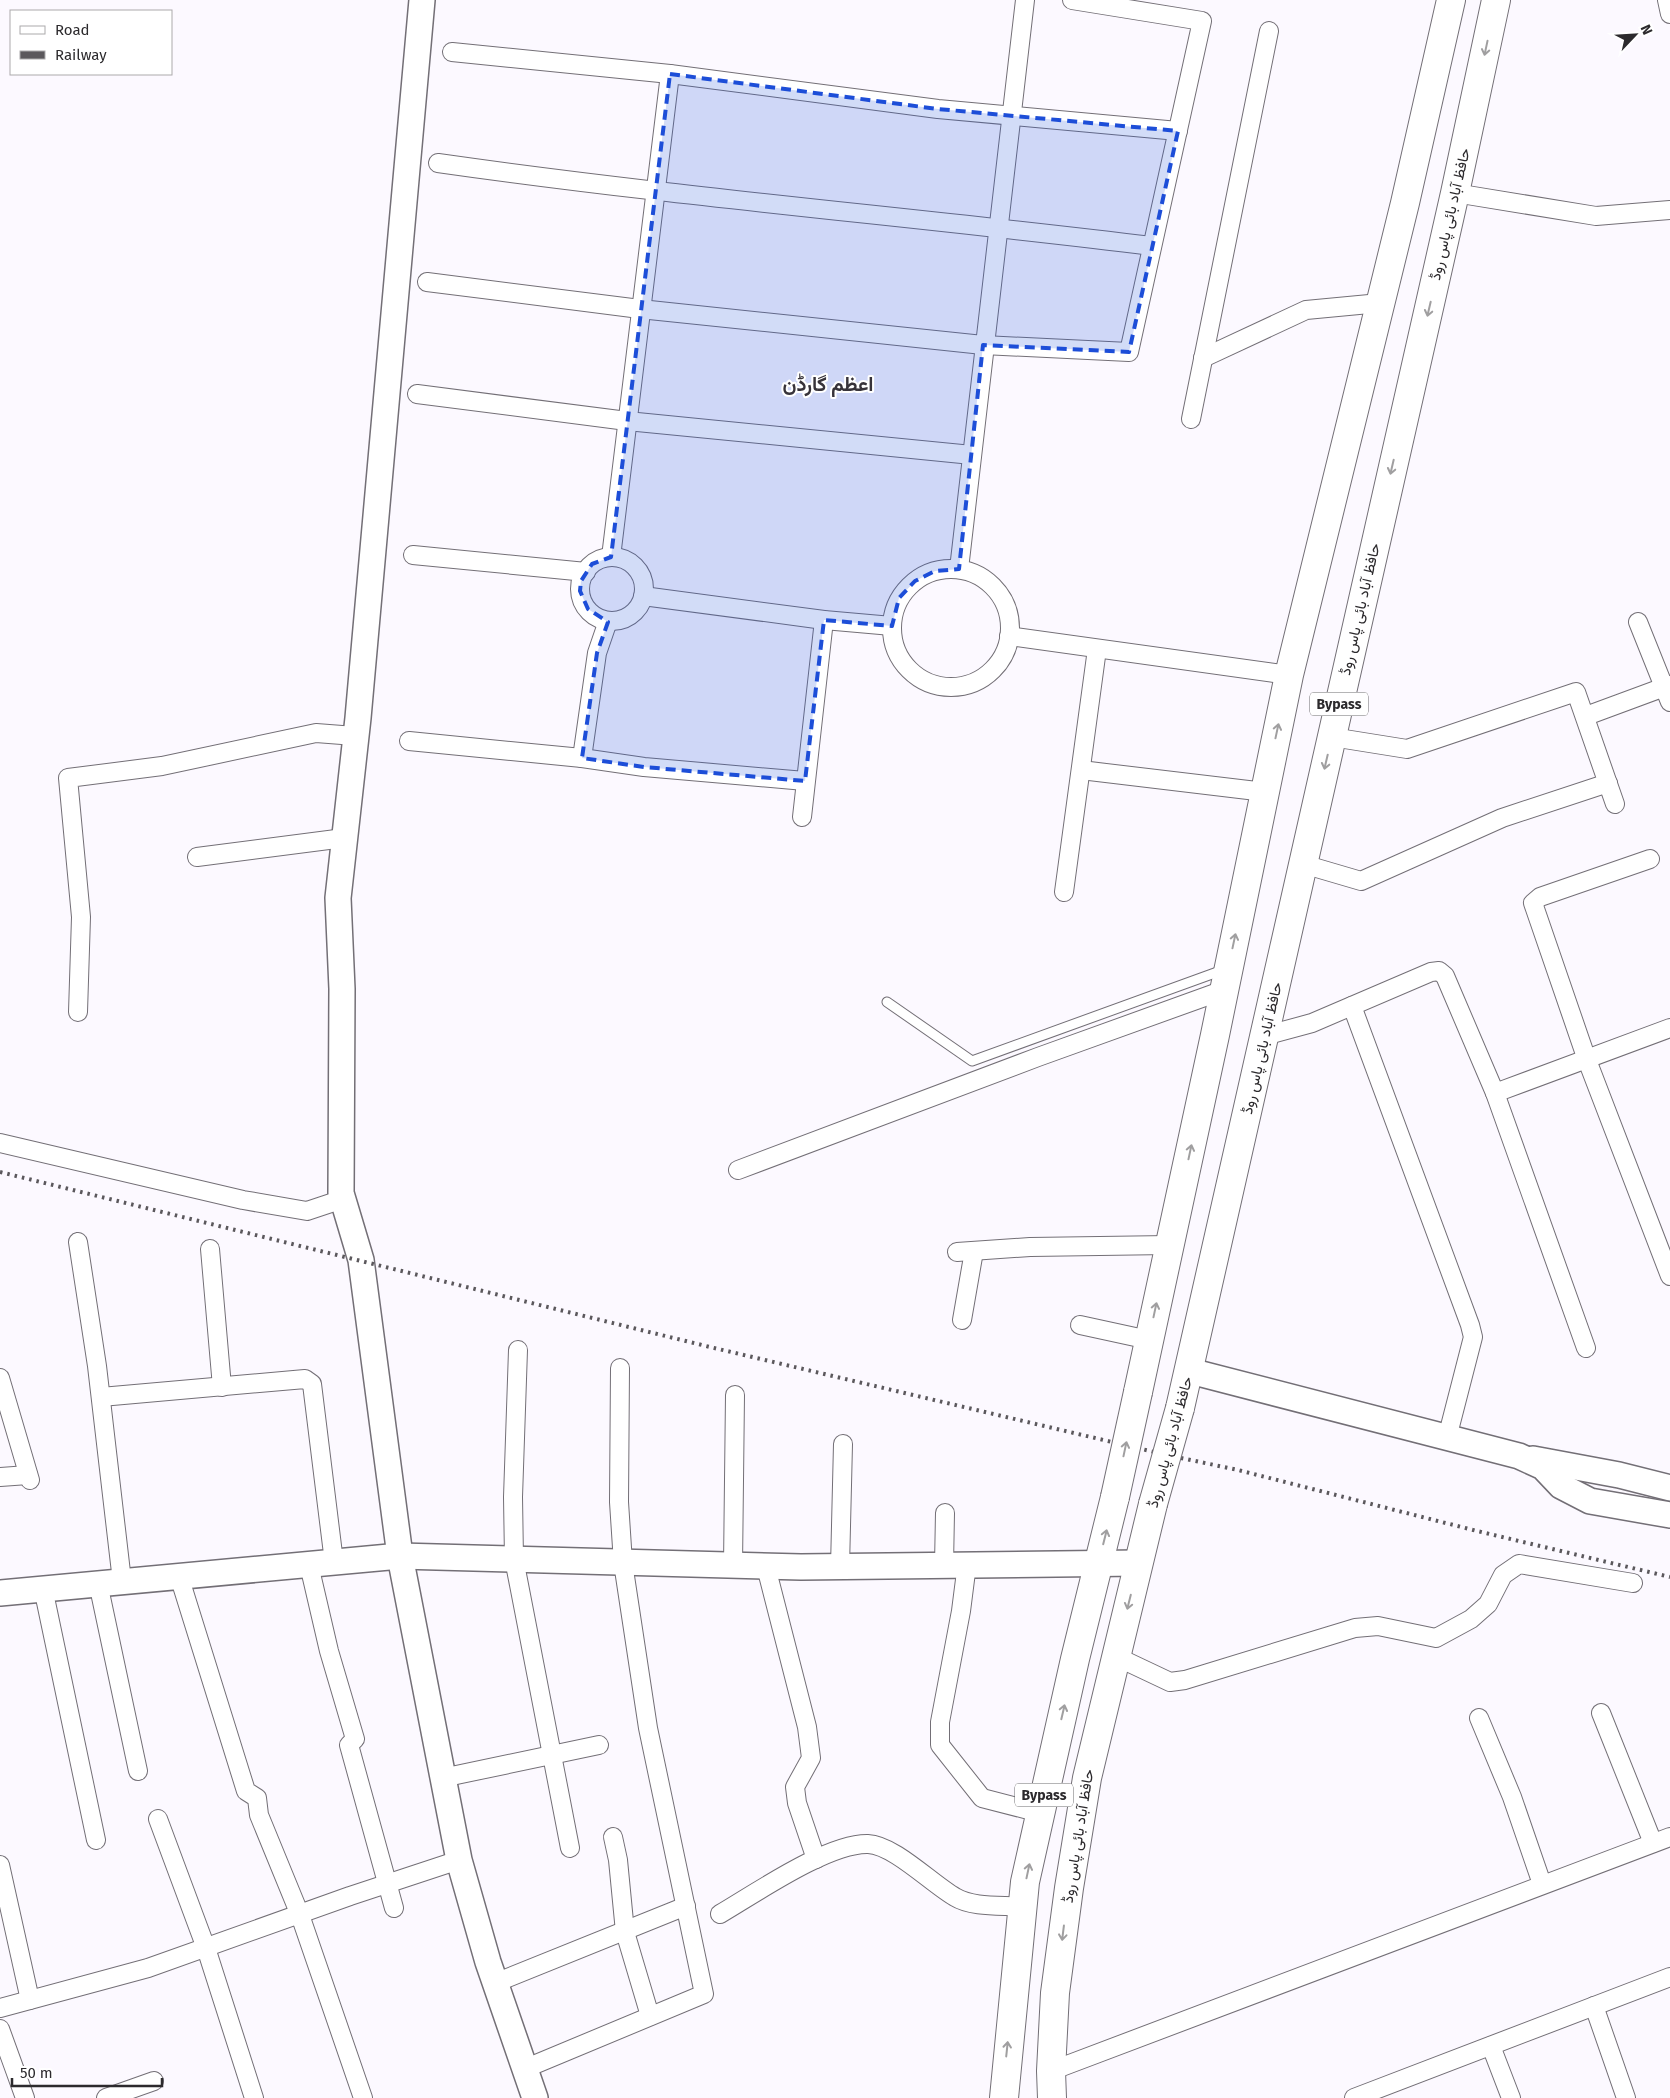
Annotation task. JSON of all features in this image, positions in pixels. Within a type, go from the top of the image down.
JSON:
[{"type":"highway","name":"Bypass","points":[[1004,2098],[1026,1882],[1040,1813],[1138,1392],[1289,675],[1380,303],[1450,0]]},
{"type":"highway","name":"حافظ آباد بائی پاس روڈ","points":[[1052,2098],[1051,2071],[1055,1993],[1069,1888],[1087,1778],[1153,1504],[1190,1371],[1455,193],[1502,0]]},
{"type":"street","points":[[422,0],[356,736],[338,898],[342,989],[343,1199],[362,1260],[400,1556],[459,1860],[495,1983],[535,2098]]},
{"type":"street","points":[[959,569],[1024,0]]},
{"type":"street","points":[[427,282],[640,309],[984,345],[1129,352],[1202,21],[1072,0]]},
{"type":"street","points":[[1667,0],[1670,14]]},
{"type":"street","points":[[1191,419],[1269,31]]},
{"type":"street","points":[[452,52],[670,74],[938,109],[1178,131]]},
{"type":"street","points":[[611,557],[670,74]]},
{"type":"street","points":[[438,164],[1152,246]]},
{"type":"street","points":[[1455,193],[1596,216],[1670,210]]},
{"type":"street","points":[[1203,358],[1306,310],[1380,303]]},
{"type":"street","points":[[416,394],[627,421],[972,454]]},
{"type":"street","points":[[413,555],[586,572]]},
{"type":"street","points":[[611,557],[629,562],[636,569],[644,586],[643,596],[633,614],[624,619],[608,621],[595,616],[583,601],[581,581],[586,572],[601,559],[611,557]]},
{"type":"street","points":[[959,569],[981,577],[998,592],[1008,613],[1010,636],[1002,659],[986,676],[966,686],[942,687],[921,679],[904,664],[893,643],[894,609],[900,598],[915,581],[935,571],[959,569]]},
{"type":"street","points":[[643,596],[824,620],[892,626]]},
{"type":"street","points":[[802,817],[824,620]]},
{"type":"street","points":[[582,758],[597,653],[608,621]]},
{"type":"street","points":[[1586,716],[1668,691],[1638,622]]},
{"type":"street","points":[[1010,636],[1289,675]]},
{"type":"street","points":[[1064,892],[1097,649]]},
{"type":"street","points":[[1332,736],[1407,749],[1576,692],[1586,716],[1615,804]]},
{"type":"street","points":[[78,1012],[81,917],[68,778],[162,766],[316,733],[356,736]]},
{"type":"street","points":[[409,741],[582,758],[644,768],[805,781]]},
{"type":"street","points":[[1080,770],[1265,792]]},
{"type":"street","points":[[1303,864],[1361,881],[1502,818],[1608,783]]},
{"type":"street","points":[[197,857],[344,838]]},
{"type":"street","points":[[1650,859],[1540,897],[1533,903],[1587,1060],[1670,1276]]},
{"type":"street","points":[[1264,1036],[1312,1023],[1439,971],[1445,976],[1495,1093],[1586,1348]]},
{"type":"street","points":[[738,1170],[1038,1057],[1226,979]]},
{"type":"street","points":[[1352,1006],[1473,1337],[1447,1438]]},
{"type":"street","points":[[1495,1093],[1670,1028]]},
{"type":"street","points":[[0,1143],[243,1200],[307,1212],[343,1199]]},
{"type":"street","points":[[78,1242],[100,1397],[110,1582],[138,1771]]},
{"type":"street","points":[[962,1320],[966,1252],[1030,1247],[1169,1245]]},
{"type":"street","points":[[210,1249],[222,1387]]},
{"type":"street","points":[[1080,1325],[1149,1340]]},
{"type":"street","points":[[518,1350],[513,1487],[514,1559],[570,1848]]},
{"type":"street","points":[[524,2069],[704,1994],[648,1728],[623,1563],[619,1502],[620,1368]]},
{"type":"street","points":[[1190,1371],[1519,1456],[1557,1465],[1619,1475],[1670,1488]]},
{"type":"street","points":[[0,1378],[29,1477],[0,1478]]},
{"type":"street","points":[[100,1397],[305,1379],[312,1384],[334,1562]]},
{"type":"street","points":[[733,1566],[735,1395]]},
{"type":"street","points":[[840,1567],[843,1444]]},
{"type":"street","points":[[1519,1456],[1543,1467],[1561,1486],[1590,1500],[1670,1514]]},
{"type":"street","points":[[945,1513],[955,1564],[961,1611],[940,1722],[940,1745],[982,1798],[1040,1813]]},
{"type":"street","points":[[0,1592],[400,1556],[733,1566],[840,1567],[1139,1563]]},
{"type":"street","points":[[1115,1656],[1170,1682],[1185,1680],[1355,1628],[1378,1626],[1436,1638],[1471,1619],[1488,1604],[1503,1575],[1519,1564],[1633,1583]]},
{"type":"street","points":[[309,1565],[329,1651],[355,1739],[349,1745],[394,1908]]},
{"type":"street","points":[[766,1566],[807,1727],[811,1758],[795,1787],[797,1803],[816,1859]]},
{"type":"street","points":[[179,1576],[246,1791],[257,1798],[259,1815],[300,1915],[363,2098]]},
{"type":"street","points":[[43,1588],[96,1840]]},
{"type":"street","points":[[1601,1713],[1653,1843]]},
{"type":"street","points":[[1480,1718],[1512,1797],[1542,1884]]},
{"type":"street","points":[[442,1778],[599,1745]]},
{"type":"street","points":[[158,1819],[206,1948],[254,2098]]},
{"type":"street","points":[[613,1837],[618,1860],[625,1932],[650,2016]]},
{"type":"street","points":[[1051,2071],[1670,1837]]},
{"type":"street","points":[[720,1914],[816,1859],[854,1846],[870,1844],[903,1860],[957,1898],[978,1903],[1023,1907]]},
{"type":"street","points":[[0,2008],[148,1968],[459,1860]]},
{"type":"street","points":[[0,1866],[30,2000]]},
{"type":"street","points":[[495,1983],[686,1906]]},
{"type":"street","points":[[1354,2098],[1394,2091],[1491,2046],[1670,1977]]},
{"type":"street","points":[[1594,2006],[1626,2098]]},
{"type":"street","points":[[0,2029],[25,2098]]},
{"type":"street","points":[[1491,2046],[1511,2098]]},
{"type":"street","points":[[106,2098],[154,2081]]},
{"type":"lane","points":[[887,1002],[972,1061],[1226,979]]},
{"type":"highlighted area","points":[[670,74],[938,109],[1178,131],[1129,352],[983,345],[959,569],[935,571],[915,581],[899,598],[892,626],[824,620],[805,781],[644,767],[582,758],[597,653],[608,622],[588,609],[580,591],[581,581],[592,564],[611,557]]},
{"type":"railway","points":[[0,1172],[710,1347],[1238,1470],[1477,1531],[1670,1577]]},
{"type":"district","name":"اعظم گارڈن","points":[[828,384]]}]
